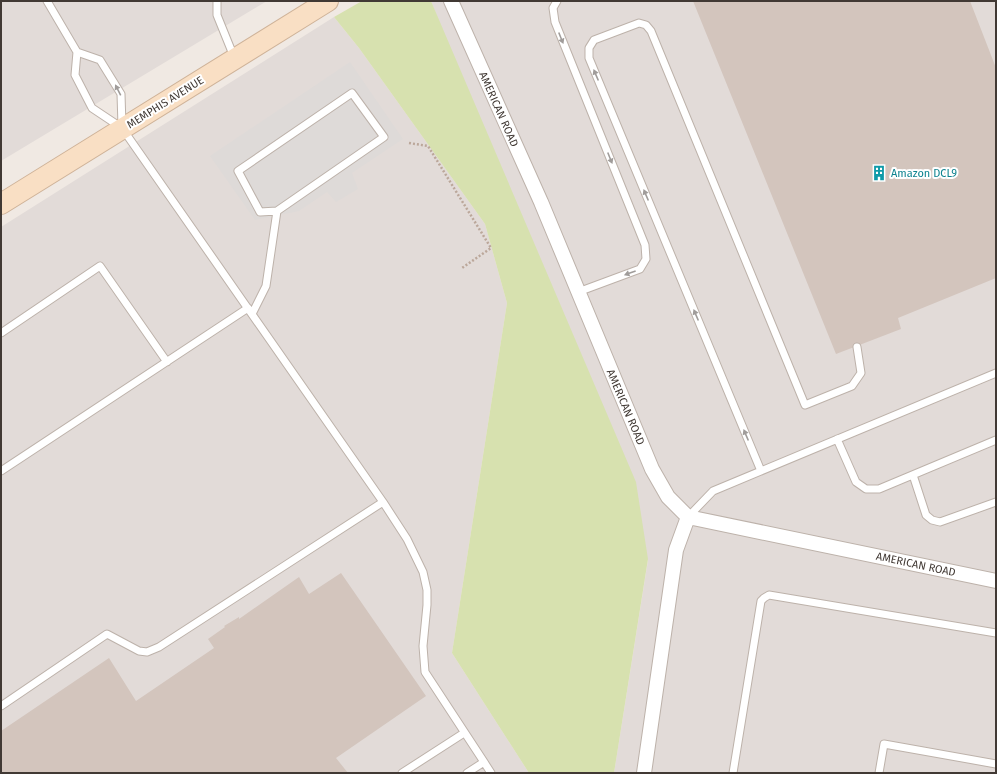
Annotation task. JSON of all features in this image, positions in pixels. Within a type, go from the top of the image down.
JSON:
[{"type":"main road","name":"MEMPHIS AVENUE","points":[[1,204],[328,1]]},
{"type":"street","name":"AMERICAN ROAD","points":[[451,1],[541,202],[652,469],[668,497],[688,517],[996,581]]},
{"type":"street","points":[[644,773],[676,550],[688,517]]},
{"type":"lane","points":[[47,1],[77,52],[75,75],[92,108],[122,128],[383,502],[407,539],[423,572],[427,590],[427,605],[422,646],[425,672],[491,773]]},
{"type":"lane","points":[[217,1],[217,15],[234,59]]},
{"type":"lane","points":[[557,1],[553,8],[555,22],[644,245],[646,260],[640,269],[578,292]]},
{"type":"lane","points":[[761,471],[589,58],[589,48],[594,40],[638,23],[646,25],[651,31],[805,405],[852,386],[862,373],[857,347]]},
{"type":"lane","points":[[77,52],[100,60],[121,94],[122,128]]},
{"type":"lane","points":[[1,471],[167,362],[250,311],[266,286],[277,211],[384,137],[352,93],[238,171],[260,212],[277,211]]},
{"type":"lane","points":[[1,334],[100,266],[167,362]]},
{"type":"lane","points":[[688,517],[713,491],[996,373]]},
{"type":"lane","points":[[837,439],[856,482],[866,489],[879,489],[996,440]]},
{"type":"lane","points":[[913,475],[926,515],[932,520],[940,522],[996,502]]},
{"type":"lane","points":[[1,706],[107,634],[139,651],[147,652],[158,647],[383,502]]},
{"type":"lane","points":[[733,773],[761,602],[769,595],[996,633]]},
{"type":"lane","points":[[402,773],[464,733]]},
{"type":"lane","points":[[879,773],[884,744],[996,764]]},
{"type":"lane","points":[[467,773],[484,762]]},
{"type":"path","points":[[409,143],[428,146],[491,248],[462,268]]},
{"type":"shaded area","points":[[1,1],[267,1],[1,161]]},
{"type":"shaded area","points":[[431,1],[996,1],[996,773],[614,773],[648,560]]},
{"type":"shaded area","points":[[334,17],[359,48],[485,224],[507,303],[452,653],[529,773],[1,773],[1,227]]},
{"type":"shaded area","points":[[350,62],[403,139],[352,173],[358,189],[336,202],[327,192],[299,211],[255,220],[210,156]]},
{"type":"green space","points":[[362,1],[431,1],[636,482],[648,559],[614,773],[529,773],[452,653],[507,303],[485,224],[359,48],[334,17]]},
{"type":"building","name":"Amazon DCL9","points":[[693,1],[970,1],[996,68],[996,278],[898,318],[901,329],[836,354]]},
{"type":"building","points":[[341,573],[426,696],[336,758],[348,773],[1,773],[1,731],[109,658],[136,701],[214,648],[208,639],[225,627],[224,626],[239,617],[239,619],[299,577],[309,594]]},
{"type":"place","name":"Amazon DCL9","points":[[879,173]]}]
